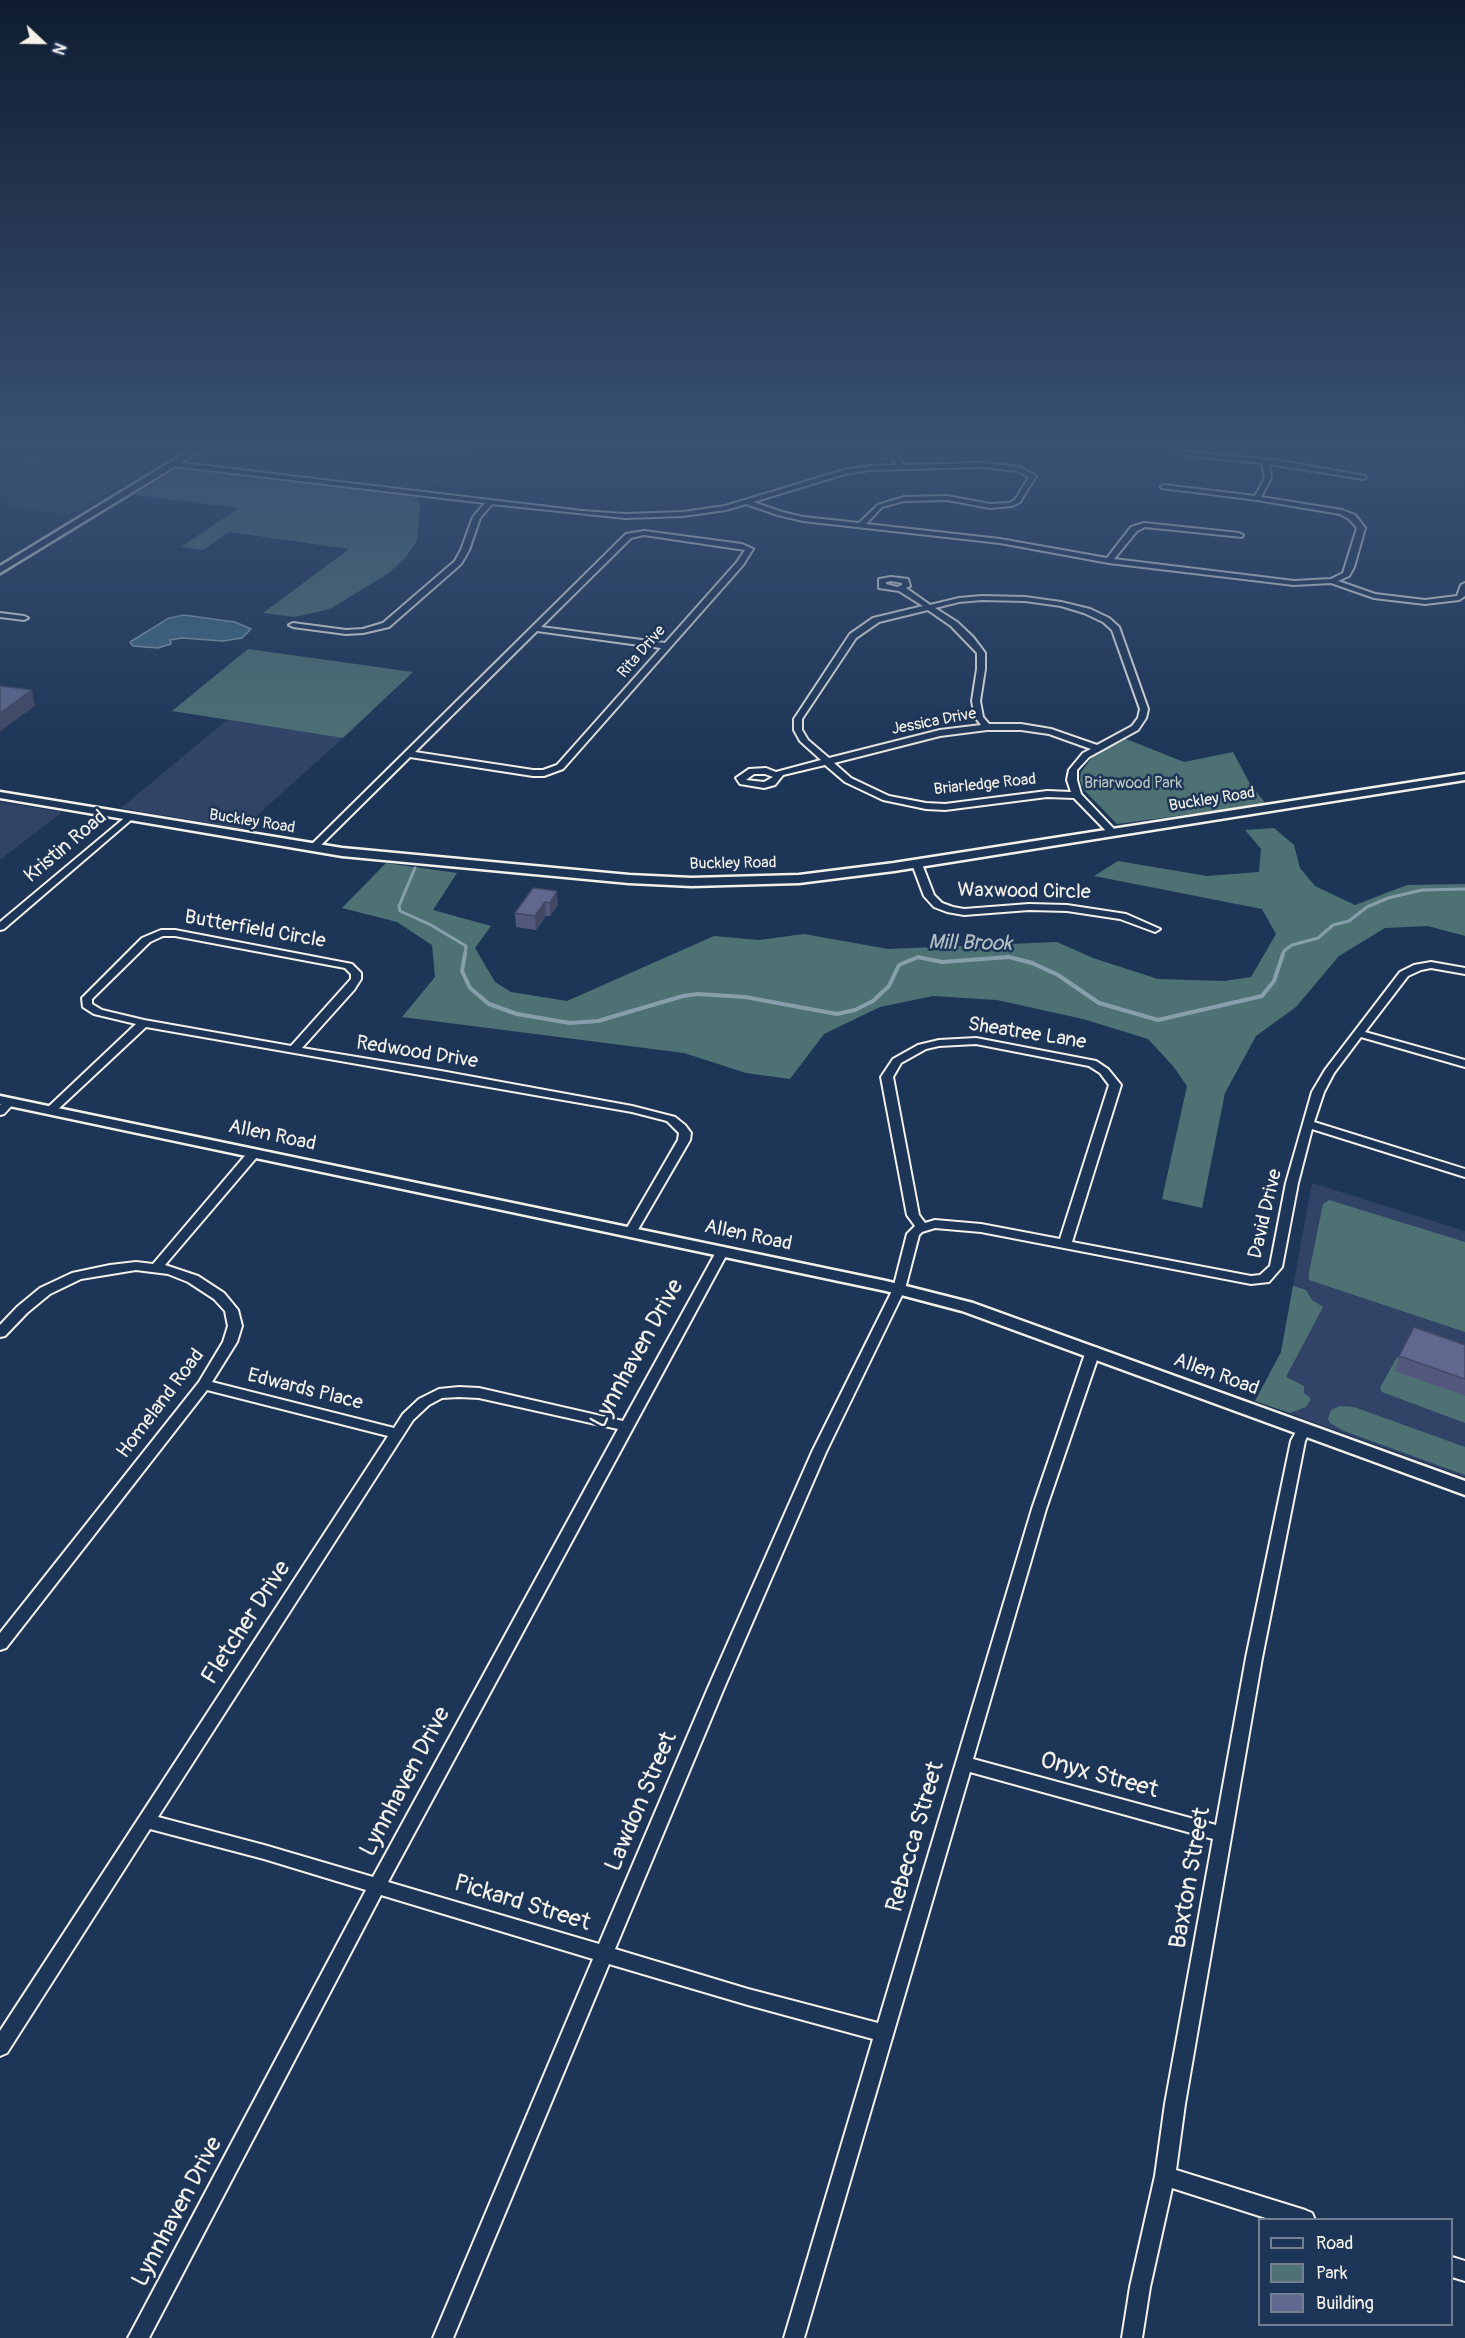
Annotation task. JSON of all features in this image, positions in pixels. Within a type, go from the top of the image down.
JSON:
[{"type":"main road","points":[[0,570],[28,553]]},
{"type":"street","points":[[293,626],[346,632],[363,631],[386,625],[458,562],[463,553]]},
{"type":"street","name":"Rita Drive","points":[[313,848],[614,553]]},
{"type":"street","name":"Rita Drive","points":[[410,754],[533,773],[553,771],[577,749],[748,553]]},
{"type":"street","points":[[1066,553],[1109,561],[1294,583],[1332,581],[1374,596],[1412,602],[1453,600],[1462,596],[1465,585]]},
{"type":"street","points":[[1109,561],[1115,553]]},
{"type":"street","points":[[1332,581],[1346,574],[1354,553]]},
{"type":"street","points":[[902,589],[954,624],[981,653],[976,701],[979,717],[987,727]]},
{"type":"street","name":"Briarledge Road","points":[[982,598],[1025,599],[1075,607],[1112,625],[1116,629],[1144,708],[1142,718],[1135,728],[1086,755],[1073,770],[1072,780],[1077,795],[1047,794],[973,805],[926,806],[886,798],[865,789],[848,780],[804,741],[798,730],[798,719],[853,636],[866,625],[888,616],[928,607],[982,598]]},
{"type":"street","points":[[0,615],[24,618]]},
{"type":"street","points":[[538,628],[668,646]]},
{"type":"street","name":"Jessica Drive","points":[[778,774],[940,733],[987,727],[1021,727],[1051,732],[1097,748]]},
{"type":"street","name":"Buckley Road","points":[[0,795],[313,848],[600,877],[692,882],[799,879],[917,864],[1465,777]]},
{"type":"street","points":[[1077,795],[1113,832]]},
{"type":"street","name":"Kristin Road","points":[[0,927],[128,818]]},
{"type":"street","name":"Waxwood Circle","points":[[917,864],[929,896],[938,905],[951,910],[964,912],[1029,907],[1068,908],[1122,916],[1155,929]]},
{"type":"street","name":"Butterfield Circle","points":[[144,1023],[98,1012],[87,1005],[87,998],[153,935],[175,933],[348,966],[356,973],[350,988],[294,1050]]},
{"type":"street","name":"David Drive","points":[[922,1227],[935,1224],[981,1228],[1251,1280],[1264,1279],[1276,1267],[1308,1124],[1318,1092],[1329,1072],[1404,974],[1418,967],[1431,965],[1465,971]]},
{"type":"street","points":[[50,1111],[144,1023]]},
{"type":"street","name":"Redwood Drive","points":[[144,1023],[632,1109],[670,1119],[681,1127],[685,1133],[684,1140],[630,1233]]},
{"type":"street","points":[[1358,1033],[1465,1064]]},
{"type":"street","name":"Sheatree Lane","points":[[922,1227],[913,1215],[887,1077],[897,1061],[922,1047],[939,1043],[976,1041],[1092,1064],[1104,1071],[1115,1086],[1065,1244]]},
{"type":"street","name":"Allen Road","points":[[3,1105],[50,1111],[899,1289],[967,1307],[1465,1488]]},
{"type":"street","points":[[1308,1124],[1465,1173]]},
{"type":"street","points":[[0,1333],[22,1310],[45,1292],[77,1276],[110,1269],[157,1267],[253,1154]]},
{"type":"street","points":[[899,1289],[913,1234],[922,1227]]},
{"type":"street","name":"Lynnhaven Drive","points":[[138,2338],[377,1886],[625,1426],[722,1252]]},
{"type":"street","name":"Homeland Road","points":[[0,1644],[204,1385],[230,1342],[235,1326],[231,1310],[219,1296],[193,1279],[157,1267]]},
{"type":"street","name":"Lawdon Street","points":[[443,2338],[716,1688],[815,1462],[899,1289]]},
{"type":"street","name":"Rebecca Street","points":[[794,2338],[1039,1509],[1093,1352]]},
{"type":"street","name":"Edwards Place","points":[[204,1385],[396,1433]]},
{"type":"street","name":"Fletcher Drive","points":[[0,2047],[396,1433],[424,1402],[439,1395],[459,1392],[479,1393],[625,1426]]},
{"type":"street","name":"Baxton Street","points":[[1132,2338],[1140,2287],[1165,2176],[1175,2104],[1256,1646],[1298,1441],[1304,1429]]},
{"type":"street","name":"Onyx Street","points":[[963,1763],[1223,1834]]},
{"type":"street","name":"Pickard Street","points":[[147,1821],[264,1852],[748,1997],[884,2033]]},
{"type":"street","points":[[1165,2176],[1299,2218]]},
{"type":"shaded area","points":[[184,615],[235,622],[251,629],[242,638],[223,641],[182,638],[170,640],[171,644],[158,648],[133,646],[130,642],[169,618]]},
{"type":"shaded area","points":[[227,720],[343,738],[242,829],[121,808]]},
{"type":"shaded area","points":[[0,802],[62,812],[0,860]]},
{"type":"shaded area","points":[[1312,1183],[1465,1231],[1465,1477],[1256,1401],[1281,1352]]},
{"type":"green space","points":[[343,553],[409,553],[389,573],[330,609],[295,617],[263,613]]},
{"type":"green space","points":[[248,649],[413,672],[343,738],[172,711]]},
{"type":"green space","name":"Briarwood Park","points":[[1126,739],[1184,762],[1233,752],[1250,784],[1266,804],[1117,824],[1084,790],[1080,780],[1081,772],[1094,755]]},
{"type":"green space","points":[[1274,828],[1294,845],[1300,868],[1315,886],[1355,905],[1407,885],[1465,884],[1465,936],[1428,926],[1385,928],[1339,956],[1296,1007],[1256,1036],[1225,1093],[1202,1208],[1162,1199],[1187,1086],[1173,1066],[1148,1039],[1083,1019],[997,1000],[933,996],[880,1007],[824,1034],[790,1079],[746,1073],[684,1053],[402,1017],[435,977],[432,945],[397,922],[342,908],[386,863],[457,873],[433,910],[491,926],[475,948],[495,982],[511,992],[567,1001],[714,936],[759,940],[804,934],[888,949],[1057,942],[1093,958],[1158,979],[1224,981],[1251,977],[1276,934],[1262,909],[1094,876],[1118,861],[1207,876],[1259,872],[1261,849],[1245,830]]},
{"type":"green space","points":[[1329,1200],[1465,1242],[1465,1332],[1309,1280],[1323,1204]]},
{"type":"green space","points":[[1293,1286],[1306,1290],[1312,1300],[1323,1307],[1286,1377],[1304,1386],[1304,1393],[1310,1401],[1306,1407],[1290,1413],[1255,1401],[1281,1352]]},
{"type":"green space","points":[[1397,1357],[1465,1396],[1465,1423],[1382,1392],[1380,1388]]},
{"type":"green space","points":[[1340,1406],[1354,1407],[1465,1447],[1465,1475],[1344,1431],[1330,1423],[1328,1419],[1331,1410]]},
{"type":"building","points":[[0,686],[32,690],[0,713]]},
{"type":"building","points":[[533,888],[557,891],[550,903],[545,902],[535,916],[515,913]]},
{"type":"building","points":[[1414,1327],[1465,1345],[1465,1379],[1399,1356]]},
{"type":"waterway","name":"Mill Brook","points":[[415,868],[399,906],[400,911],[431,925],[466,946],[465,955]]},
{"type":"waterway","name":"Mill Brook","points":[[1283,955],[1284,951],[1292,945],[1318,938],[1333,925],[1349,921],[1367,907],[1388,898],[1422,890],[1465,889]]},
{"type":"waterway","name":"Mill Brook","points":[[465,954],[462,971],[470,988],[489,1004],[517,1014],[570,1023],[598,1021],[683,996],[698,994],[745,997],[837,1014],[855,1010],[873,1001],[889,986],[899,965],[918,957],[942,962],[1009,957],[1032,963],[1058,975],[1099,1003],[1158,1020],[1262,996],[1274,981],[1283,954]]}]
